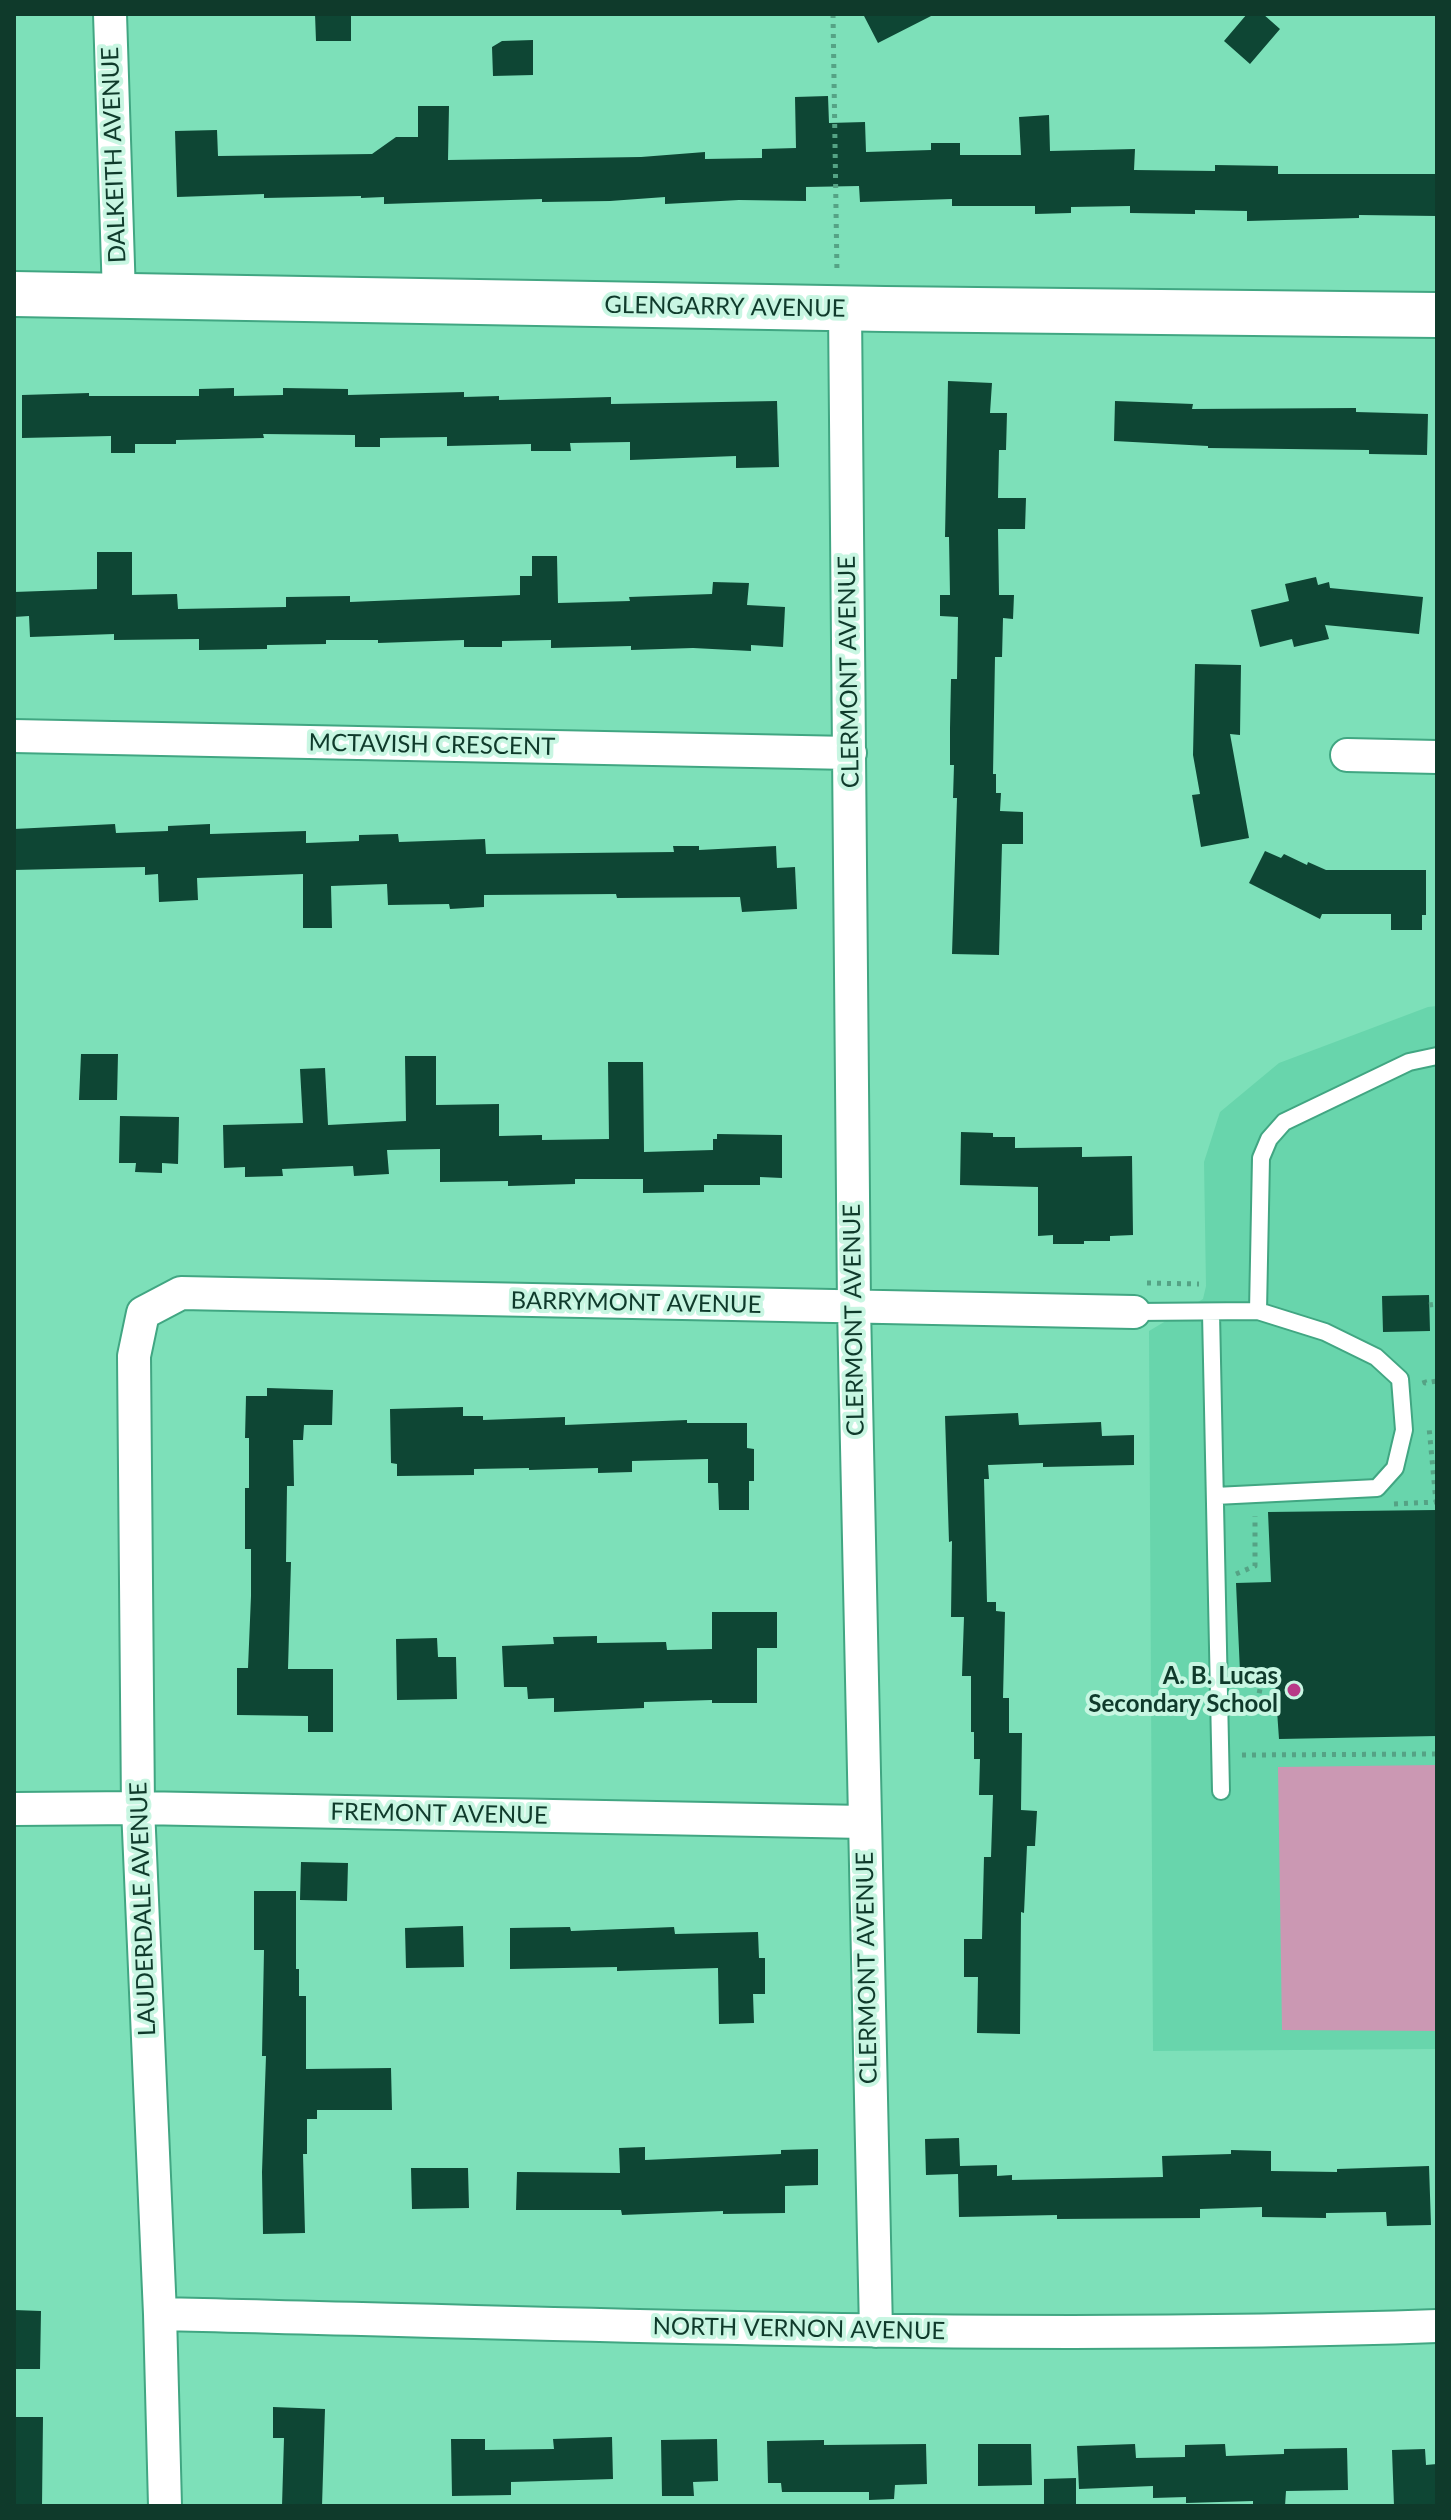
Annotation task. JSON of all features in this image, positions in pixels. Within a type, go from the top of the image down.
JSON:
[{"type":"street","name":"DALKEITH AVENUE","points":[[110,14],[119,296]]},
{"type":"street","name":"GLENGARRY AVENUE","points":[[14,294],[841,298],[1437,315]]},
{"type":"street","name":"CLERMONT AVENUE","points":[[841,298],[850,753],[854,1307],[876,2331]]},
{"type":"street","name":"MCTAVISH CRESCENT","points":[[14,736],[850,753]]},
{"type":"street","points":[[1347,755],[1437,757]]},
{"type":"street","name":"BARRYMONT AVENUE","points":[[143,1313],[181,1293],[1134,1312]]},
{"type":"street","name":"LAUDERDALE AVENUE","points":[[143,1313],[134,1356],[138,1808],[160,2314],[165,2506]]},
{"type":"street","name":"FREMONT AVENUE","points":[[14,1809],[138,1808],[864,1822]]},
{"type":"street","name":"NORTH VERNON AVENUE","points":[[160,2314],[876,2331],[1320,2330],[1437,2326]]},
{"type":"lane","points":[[1258,1311],[1261,1158],[1269,1139],[1284,1122],[1409,1062],[1437,1056]]},
{"type":"lane","points":[[1134,1312],[1258,1311],[1325,1332],[1376,1357],[1400,1379],[1404,1430],[1395,1468],[1377,1488],[1215,1496]]},
{"type":"lane","points":[[1211,1313],[1221,1791]]},
{"type":"path","points":[[833,14],[841,298]]},
{"type":"path","points":[[1429,1305],[1437,1304]]},
{"type":"path","points":[[1425,1383],[1427,1398]]},
{"type":"path","points":[[1391,1504],[1436,1502],[1428,1413]]},
{"type":"path","points":[[1229,1577],[1255,1566],[1255,1508]]},
{"type":"path","points":[[1232,1712],[1257,1704],[1262,1679],[1233,1680]]},
{"type":"path","points":[[1231,1756],[1437,1754]]},
{"type":"shaded area","name":"A. B. Lucas Secondary School","points":[[1437,1006],[1437,2049],[1153,2051],[1149,1331],[1203,1299],[1206,1286],[1204,1162],[1220,1112],[1279,1063]]},
{"type":"shaded area","points":[[1437,1765],[1437,2031],[1282,2030],[1278,1767]]},
{"type":"building","points":[[315,14],[351,14],[351,41],[316,41]]},
{"type":"building","points":[[863,14],[935,14],[878,43]]},
{"type":"building","points":[[1247,14],[1263,14],[1280,29],[1250,64],[1224,41]]},
{"type":"building","points":[[533,40],[533,75],[493,76],[492,47],[502,41]]},
{"type":"building","points":[[828,96],[829,123],[865,122],[866,152],[931,150],[931,143],[960,143],[960,155],[1021,155],[1019,117],[1049,115],[1050,151],[1135,149],[1134,170],[1215,171],[1215,165],[1278,166],[1278,174],[1437,174],[1437,216],[1359,215],[1359,218],[1247,221],[1247,211],[1130,213],[1130,206],[1071,207],[1071,213],[1035,214],[1035,206],[952,206],[952,199],[860,202],[859,186],[806,187],[806,201],[739,200],[665,204],[665,197],[610,201],[542,202],[542,199],[384,204],[384,197],[361,196],[264,198],[264,194],[177,197],[175,131],[217,130],[218,156],[372,154],[396,137],[418,137],[418,106],[449,106],[448,160],[641,157],[705,152],[705,159],[762,158],[762,149],[796,148],[795,97]]},
{"type":"building","points":[[948,381],[992,383],[990,413],[1007,413],[1006,450],[999,450],[998,498],[1026,498],[1025,529],[998,529],[999,595],[1014,595],[1013,619],[1003,618],[1002,657],[995,657],[993,774],[996,774],[996,793],[1001,793],[1000,811],[1023,812],[1023,844],[1002,844],[999,955],[952,954],[957,798],[953,798],[954,765],[950,765],[950,728],[951,679],[957,679],[958,617],[940,616],[940,595],[950,595],[949,537],[945,537]]},
{"type":"building","points":[[234,388],[234,396],[283,395],[283,388],[348,389],[348,395],[464,392],[464,397],[499,396],[499,400],[611,397],[611,404],[777,401],[779,467],[736,468],[736,456],[630,460],[630,442],[570,443],[571,451],[531,451],[531,444],[447,446],[447,437],[380,438],[380,447],[355,447],[355,435],[263,434],[264,438],[135,444],[135,453],[111,453],[111,436],[22,438],[22,395],[199,396],[199,389]]},
{"type":"building","points":[[1115,401],[1193,404],[1192,409],[1356,408],[1356,412],[1428,414],[1427,455],[1369,454],[1369,450],[1208,448],[1114,441]]},
{"type":"building","points":[[97,552],[132,552],[132,595],[177,594],[178,609],[286,607],[286,597],[350,596],[350,602],[520,595],[520,576],[532,576],[532,556],[557,556],[558,603],[712,594],[713,582],[749,583],[747,605],[785,607],[783,647],[751,645],[751,651],[693,648],[631,650],[631,646],[551,648],[551,640],[502,641],[502,647],[464,647],[464,640],[378,643],[378,640],[326,640],[326,644],[267,645],[267,649],[199,650],[199,639],[114,640],[114,634],[30,637],[29,616],[14,617],[14,592],[97,589]]},
{"type":"building","points":[[1316,577],[1318,585],[1329,582],[1330,588],[1423,597],[1419,634],[1325,625],[1329,639],[1294,647],[1292,639],[1260,647],[1251,610],[1289,601],[1285,584]]},
{"type":"building","points":[[1195,664],[1241,665],[1240,735],[1230,734],[1249,838],[1201,847],[1192,795],[1200,794],[1193,755]]},
{"type":"building","points":[[115,824],[116,833],[168,831],[168,826],[210,824],[210,834],[306,831],[306,843],[359,841],[359,835],[398,834],[399,842],[485,839],[486,854],[674,852],[673,846],[699,846],[699,850],[776,846],[777,868],[795,867],[797,909],[742,912],[740,897],[617,898],[616,894],[484,895],[484,907],[450,909],[449,904],[388,905],[387,884],[331,886],[332,928],[303,928],[303,874],[197,878],[198,900],[159,902],[158,874],[145,875],[145,867],[14,870],[14,829]]},
{"type":"building","points":[[1265,851],[1281,858],[1284,854],[1326,870],[1426,870],[1426,915],[1422,915],[1422,930],[1391,930],[1391,914],[1322,914],[1320,919],[1249,883]]},
{"type":"building","points":[[81,1054],[118,1054],[117,1100],[79,1100]]},
{"type":"building","points":[[405,1056],[436,1056],[436,1105],[499,1104],[499,1136],[542,1135],[542,1140],[609,1139],[608,1062],[643,1062],[644,1152],[713,1150],[713,1139],[717,1139],[717,1134],[782,1135],[782,1178],[760,1177],[760,1185],[704,1185],[704,1192],[643,1193],[643,1179],[575,1179],[575,1184],[508,1186],[508,1181],[440,1182],[440,1149],[387,1150],[389,1174],[354,1176],[353,1166],[282,1169],[283,1176],[245,1177],[245,1167],[224,1168],[223,1125],[303,1123],[300,1069],[325,1068],[328,1125],[406,1121]]},
{"type":"building","points":[[120,1116],[179,1117],[178,1164],[162,1163],[162,1173],[135,1172],[136,1163],[119,1163]]},
{"type":"building","points":[[961,1132],[1015,1137],[1015,1148],[1082,1147],[1082,1157],[1132,1156],[1133,1235],[1110,1236],[1110,1241],[1084,1241],[1084,1244],[1053,1244],[1053,1235],[1038,1236],[1038,1187],[960,1185]]},
{"type":"building","points":[[1429,1295],[1430,1331],[1383,1332],[1382,1296]]},
{"type":"building","points":[[267,1388],[333,1390],[332,1425],[304,1425],[303,1440],[293,1440],[294,1486],[287,1486],[286,1562],[291,1562],[288,1669],[333,1669],[333,1732],[308,1732],[308,1716],[237,1715],[237,1668],[248,1668],[251,1596],[251,1549],[245,1549],[245,1488],[249,1488],[246,1396],[267,1396]]},
{"type":"building","points":[[463,1407],[463,1416],[483,1416],[483,1420],[565,1417],[565,1425],[687,1420],[687,1423],[747,1423],[747,1448],[754,1449],[754,1481],[749,1481],[749,1510],[719,1510],[718,1483],[708,1483],[708,1459],[632,1461],[632,1472],[598,1473],[598,1468],[529,1468],[474,1469],[474,1475],[397,1476],[397,1464],[391,1463],[390,1409]]},
{"type":"building","points":[[1018,1413],[1019,1425],[1101,1422],[1102,1436],[1134,1435],[1134,1465],[988,1465],[989,1479],[984,1479],[987,1602],[996,1602],[996,1611],[1005,1612],[1003,1698],[1009,1698],[1009,1733],[1022,1733],[1021,1810],[1037,1811],[1035,1846],[1027,1846],[1024,1913],[1021,1912],[1020,2034],[977,2033],[978,1977],[964,1977],[964,1939],[982,1939],[984,1857],[991,1857],[993,1795],[979,1795],[980,1759],[974,1759],[974,1732],[971,1732],[971,1676],[962,1676],[964,1617],[951,1617],[952,1541],[949,1542],[945,1416]]},
{"type":"building","points":[[1437,1510],[1437,1736],[1279,1739],[1274,1668],[1240,1672],[1236,1583],[1271,1582],[1268,1512]]},
{"type":"building","points":[[712,1612],[777,1612],[777,1648],[757,1648],[757,1703],[712,1703],[712,1700],[644,1702],[644,1708],[554,1712],[554,1698],[528,1699],[527,1687],[504,1687],[502,1646],[554,1644],[553,1637],[597,1636],[597,1643],[666,1642],[667,1650],[712,1649]]},
{"type":"building","points":[[437,1638],[438,1657],[456,1657],[457,1699],[397,1700],[396,1639]]},
{"type":"building","points":[[301,1862],[348,1863],[347,1901],[300,1900]]},
{"type":"building","points":[[254,1891],[296,1891],[296,1969],[299,1969],[299,1996],[306,1996],[306,2069],[391,2068],[392,2110],[317,2110],[317,2119],[307,2119],[307,2154],[303,2154],[305,2233],[263,2234],[264,1950],[254,1950]]},
{"type":"building","points":[[463,1926],[464,1967],[406,1968],[405,1928]]},
{"type":"building","points":[[570,1927],[571,1931],[674,1927],[675,1934],[758,1932],[759,1958],[765,1958],[765,1994],[753,1994],[754,2023],[719,2024],[718,1968],[617,1971],[617,1967],[510,1969],[510,1928]]},
{"type":"building","points":[[959,2138],[960,2166],[997,2165],[997,2176],[1012,2175],[1012,2180],[1163,2177],[1162,2156],[1231,2154],[1231,2150],[1271,2151],[1271,2171],[1337,2172],[1337,2169],[1429,2166],[1431,2225],[1387,2226],[1386,2212],[1326,2213],[1326,2218],[1262,2217],[1262,2207],[1200,2209],[1200,2218],[1057,2219],[1057,2215],[959,2217],[958,2174],[926,2175],[925,2139]]},
{"type":"building","points":[[645,2147],[645,2160],[781,2154],[781,2150],[818,2149],[818,2185],[785,2186],[785,2213],[723,2214],[723,2211],[622,2215],[621,2210],[516,2210],[517,2172],[620,2173],[619,2148]]},
{"type":"building","points":[[411,2168],[468,2168],[469,2208],[412,2209]]},
{"type":"building","points":[[14,2310],[41,2311],[40,2369],[14,2369]]},
{"type":"building","points":[[273,2407],[325,2409],[322,2506],[282,2506],[284,2438],[273,2438]]},
{"type":"building","points":[[14,2417],[43,2417],[42,2506],[14,2506]]},
{"type":"building","points":[[612,2437],[613,2479],[511,2482],[511,2495],[452,2496],[451,2439],[485,2439],[485,2450],[554,2449],[553,2439]]},
{"type":"building","points":[[717,2439],[718,2481],[693,2482],[694,2496],[662,2496],[661,2440]]},
{"type":"building","points":[[824,2440],[824,2445],[926,2444],[927,2484],[895,2485],[894,2499],[869,2500],[869,2492],[782,2492],[781,2483],[768,2483],[767,2441]]},
{"type":"building","points":[[978,2444],[1031,2444],[1032,2485],[978,2486]]},
{"type":"building","points":[[1135,2444],[1136,2458],[1185,2457],[1185,2445],[1225,2444],[1226,2456],[1284,2454],[1284,2449],[1347,2448],[1348,2490],[1286,2491],[1285,2506],[1253,2506],[1253,2501],[1186,2503],[1186,2497],[1153,2498],[1153,2486],[1079,2489],[1077,2446]]},
{"type":"building","points":[[1425,2449],[1426,2465],[1437,2464],[1437,2505],[1394,2506],[1392,2450]]},
{"type":"building","points":[[1076,2478],[1076,2506],[1044,2506],[1044,2479]]},
{"type":"place","name":"A. B. Lucas Secondary School","points":[[1294,1690]]}]
